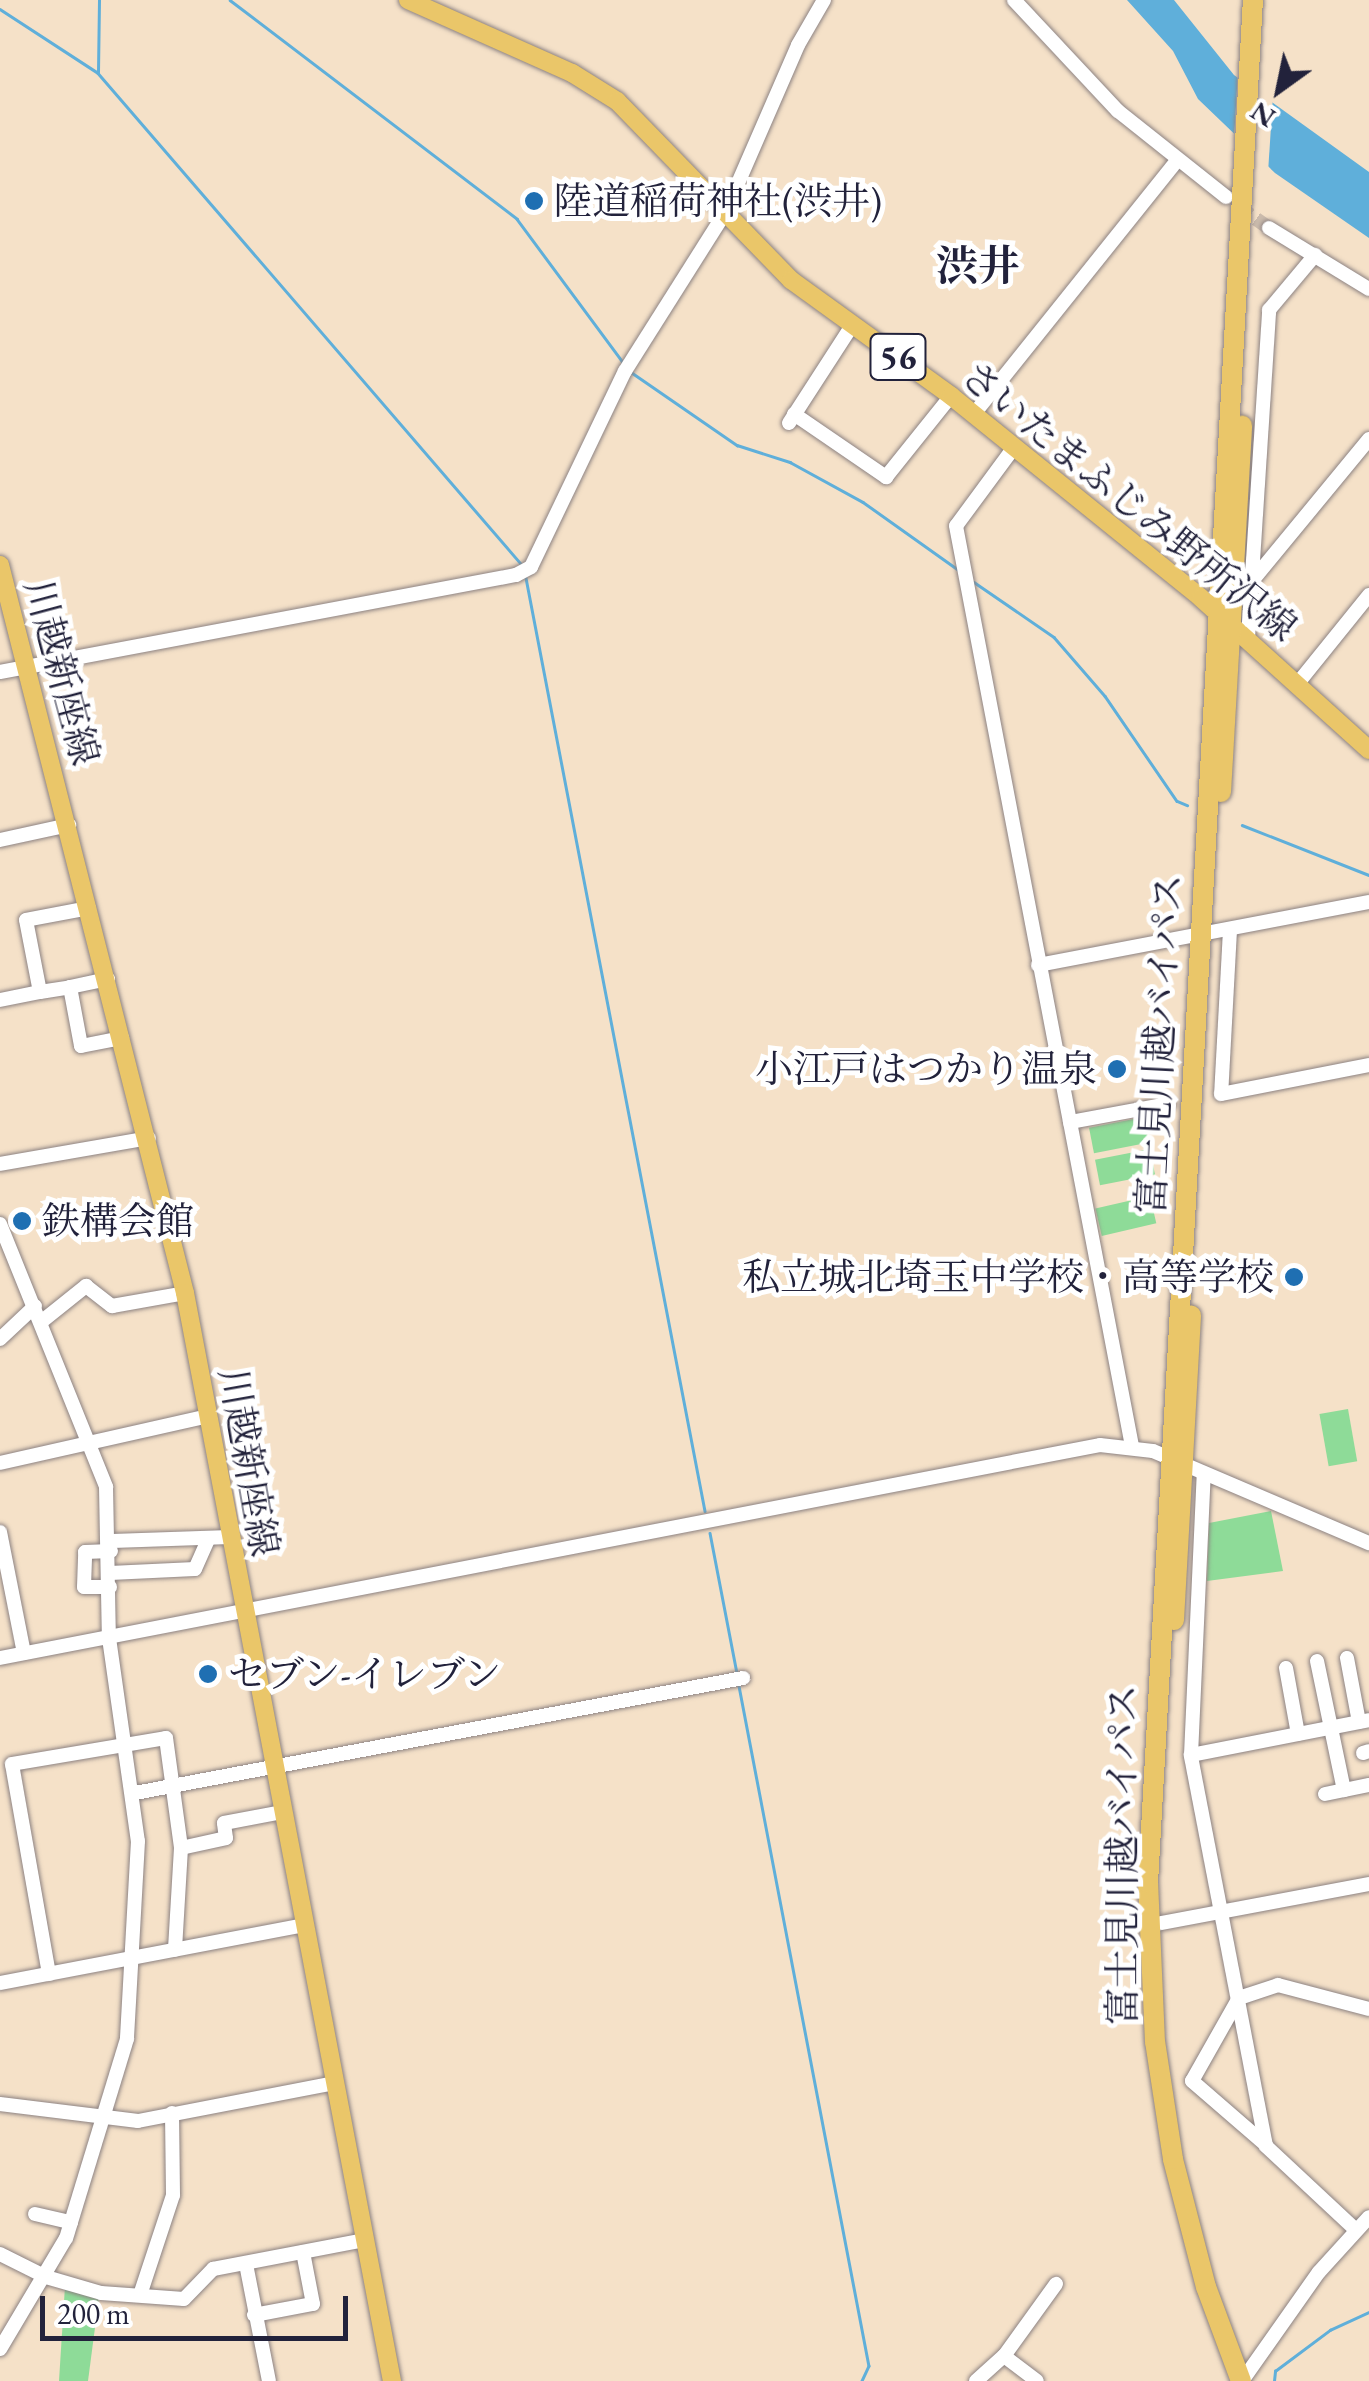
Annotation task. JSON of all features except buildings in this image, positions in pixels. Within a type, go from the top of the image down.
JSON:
[{"type":"highway","name":"富士見川越バイパス","points":[[1253,0],[1257,52]]},
{"type":"highway","name":"富士見川越バイパス","points":[[1246,2378],[1186,2157],[1168,2044],[1161,1923],[1233,624],[1241,195],[1266,0]]},
{"type":"highway","name":"富士見川越バイパス","points":[[1185,1465],[1150,1815],[1151,1996],[1182,2199],[1246,2378]]},
{"type":"main road","name":"さいたまふじみ野所沢線","points":[[408,0],[587,80],[638,120],[791,280],[951,396],[1233,624],[1369,750]]},
{"type":"main road","name":"川越新座線","points":[[0,565],[149,1138],[185,1293],[392,2381]]},
{"type":"street","points":[[0,672],[521,574],[538,558],[626,371],[725,213],[798,45],[824,0]]},
{"type":"street","points":[[1014,0],[1072,66],[1177,161],[1241,195]]},
{"type":"street","points":[[974,414],[1177,161]]},
{"type":"street","points":[[1269,228],[1369,289]]},
{"type":"street","points":[[1252,582],[1269,310],[1314,255]]},
{"type":"street","points":[[853,324],[792,419],[886,477],[951,396]]},
{"type":"street","points":[[1233,624],[1252,582],[1369,439]]},
{"type":"street","points":[[1014,446],[956,526],[1132,1446]]},
{"type":"street","points":[[1298,683],[1369,596]]},
{"type":"street","points":[[0,840],[69,825]]},
{"type":"street","points":[[1038,965],[1369,902]]},
{"type":"street","points":[[40,992],[26,920],[89,908]]},
{"type":"street","points":[[1214,932],[1221,1094],[1369,1065]]},
{"type":"street","points":[[0,1000],[108,979]]},
{"type":"street","points":[[70,987],[81,1046],[122,1038]]},
{"type":"street","points":[[1070,1122],[1168,1104]]},
{"type":"street","points":[[0,1164],[149,1138]]},
{"type":"street","points":[[0,1224],[3,1242],[41,1322],[106,1487],[111,1546],[109,1638],[136,1793],[136,1958],[127,2039],[71,2222],[46,2277],[0,2349]]},
{"type":"street","points":[[41,1322],[86,1286],[112,1306],[185,1293]]},
{"type":"street","points":[[0,1339],[34,1306]]},
{"type":"street","points":[[0,1463],[92,1447],[208,1416]]},
{"type":"street","points":[[0,1658],[244,1614],[1058,1452],[1132,1446],[1369,1543]]},
{"type":"street","points":[[1185,1465],[1192,1755],[1266,2146]]},
{"type":"street","points":[[0,1532],[24,1654]]},
{"type":"street","points":[[208,1540],[195,1569],[84,1587],[85,1552],[111,1546],[230,1537]]},
{"type":"street","points":[[1192,1755],[1364,1721],[1346,1658]]},
{"type":"street","points":[[1317,1662],[1344,1790]]},
{"type":"street","points":[[1286,1668],[1298,1734]]},
{"type":"street","points":[[136,1793],[743,1678]]},
{"type":"street","points":[[49,1974],[12,1764],[166,1738],[181,1848],[175,1950]]},
{"type":"street","points":[[1318,1762],[1337,1757]]},
{"type":"street","points":[[1325,1794],[1369,1786]]},
{"type":"street","points":[[181,1848],[226,1838],[224,1823],[283,1812]]},
{"type":"street","points":[[1161,1923],[1369,1884]]},
{"type":"street","points":[[0,1983],[304,1925]]},
{"type":"street","points":[[1356,2230],[1192,2080],[1238,1998],[1278,1985],[1369,2009]]},
{"type":"street","points":[[0,2104],[138,2121],[335,2083]]},
{"type":"street","points":[[141,2292],[174,2195],[172,2113]]},
{"type":"street","points":[[35,2214],[71,2222]]},
{"type":"street","points":[[1246,2378],[1369,2217]]},
{"type":"street","points":[[0,2254],[46,2277],[100,2293],[141,2292],[184,2299],[213,2270],[365,2240]]},
{"type":"street","points":[[254,2315],[314,2304],[303,2252]]},
{"type":"street","points":[[246,2264],[269,2381]]},
{"type":"street","points":[[976,2381],[1004,2356],[1056,2284]]},
{"type":"street","points":[[1004,2356],[1037,2381]]},
{"type":"green space","points":[[1144,1117],[1149,1143],[1094,1153],[1089,1128]]},
{"type":"green space","points":[[1150,1149],[1155,1175],[1100,1185],[1095,1160]]},
{"type":"green space","points":[[1150,1196],[1156,1223],[1102,1236],[1095,1209]]},
{"type":"green space","points":[[1348,1409],[1357,1461],[1329,1466],[1319,1414]]},
{"type":"green space","points":[[1271,1511],[1283,1571],[1207,1581],[1209,1523]]},
{"type":"green space","points":[[65,2286],[99,2297],[88,2381],[59,2381]]},
{"type":"water","points":[[1127,0],[1174,0],[1234,75],[1369,172],[1369,238],[1275,173],[1198,99],[1173,51]]},
{"type":"pier","points":[[1238,72],[1273,95],[1268,173],[1234,140]]},
{"type":"waterway","points":[[98,72],[99,0]]},
{"type":"waterway","points":[[230,0],[517,219],[623,362]]},
{"type":"waterway","points":[[0,9],[98,73],[523,566]]},
{"type":"waterway","points":[[631,372],[737,445],[790,462],[863,502],[960,571]]},
{"type":"waterway","points":[[526,578],[705,1511]]},
{"type":"waterway","points":[[974,582],[1054,637],[1105,696],[1177,801],[1187,805]]},
{"type":"waterway","points":[[1242,825],[1369,875]]},
{"type":"waterway","points":[[710,1533],[737,1673]]},
{"type":"waterway","points":[[739,1686],[869,2366],[862,2381]]},
{"type":"waterway","points":[[1274,2381],[1275,2371],[1330,2330],[1369,2312]]},
{"type":"tunnel","points":[[1239,207],[1269,228]]},
{"type":"place","name":"陸道稲荷神社(渋井)","points":[[534,201]]},
{"type":"place","name":"小江戸はつかり温泉","points":[[1117,1069]]},
{"type":"place","name":"鉄構会館","points":[[22,1221]]},
{"type":"place","name":"私立城北埼玉中学校・高等学校","points":[[1294,1277]]},
{"type":"place","name":"セブン-イレブン","points":[[208,1674]]},
{"type":"district","name":"渋井","points":[[978,266]]}]
